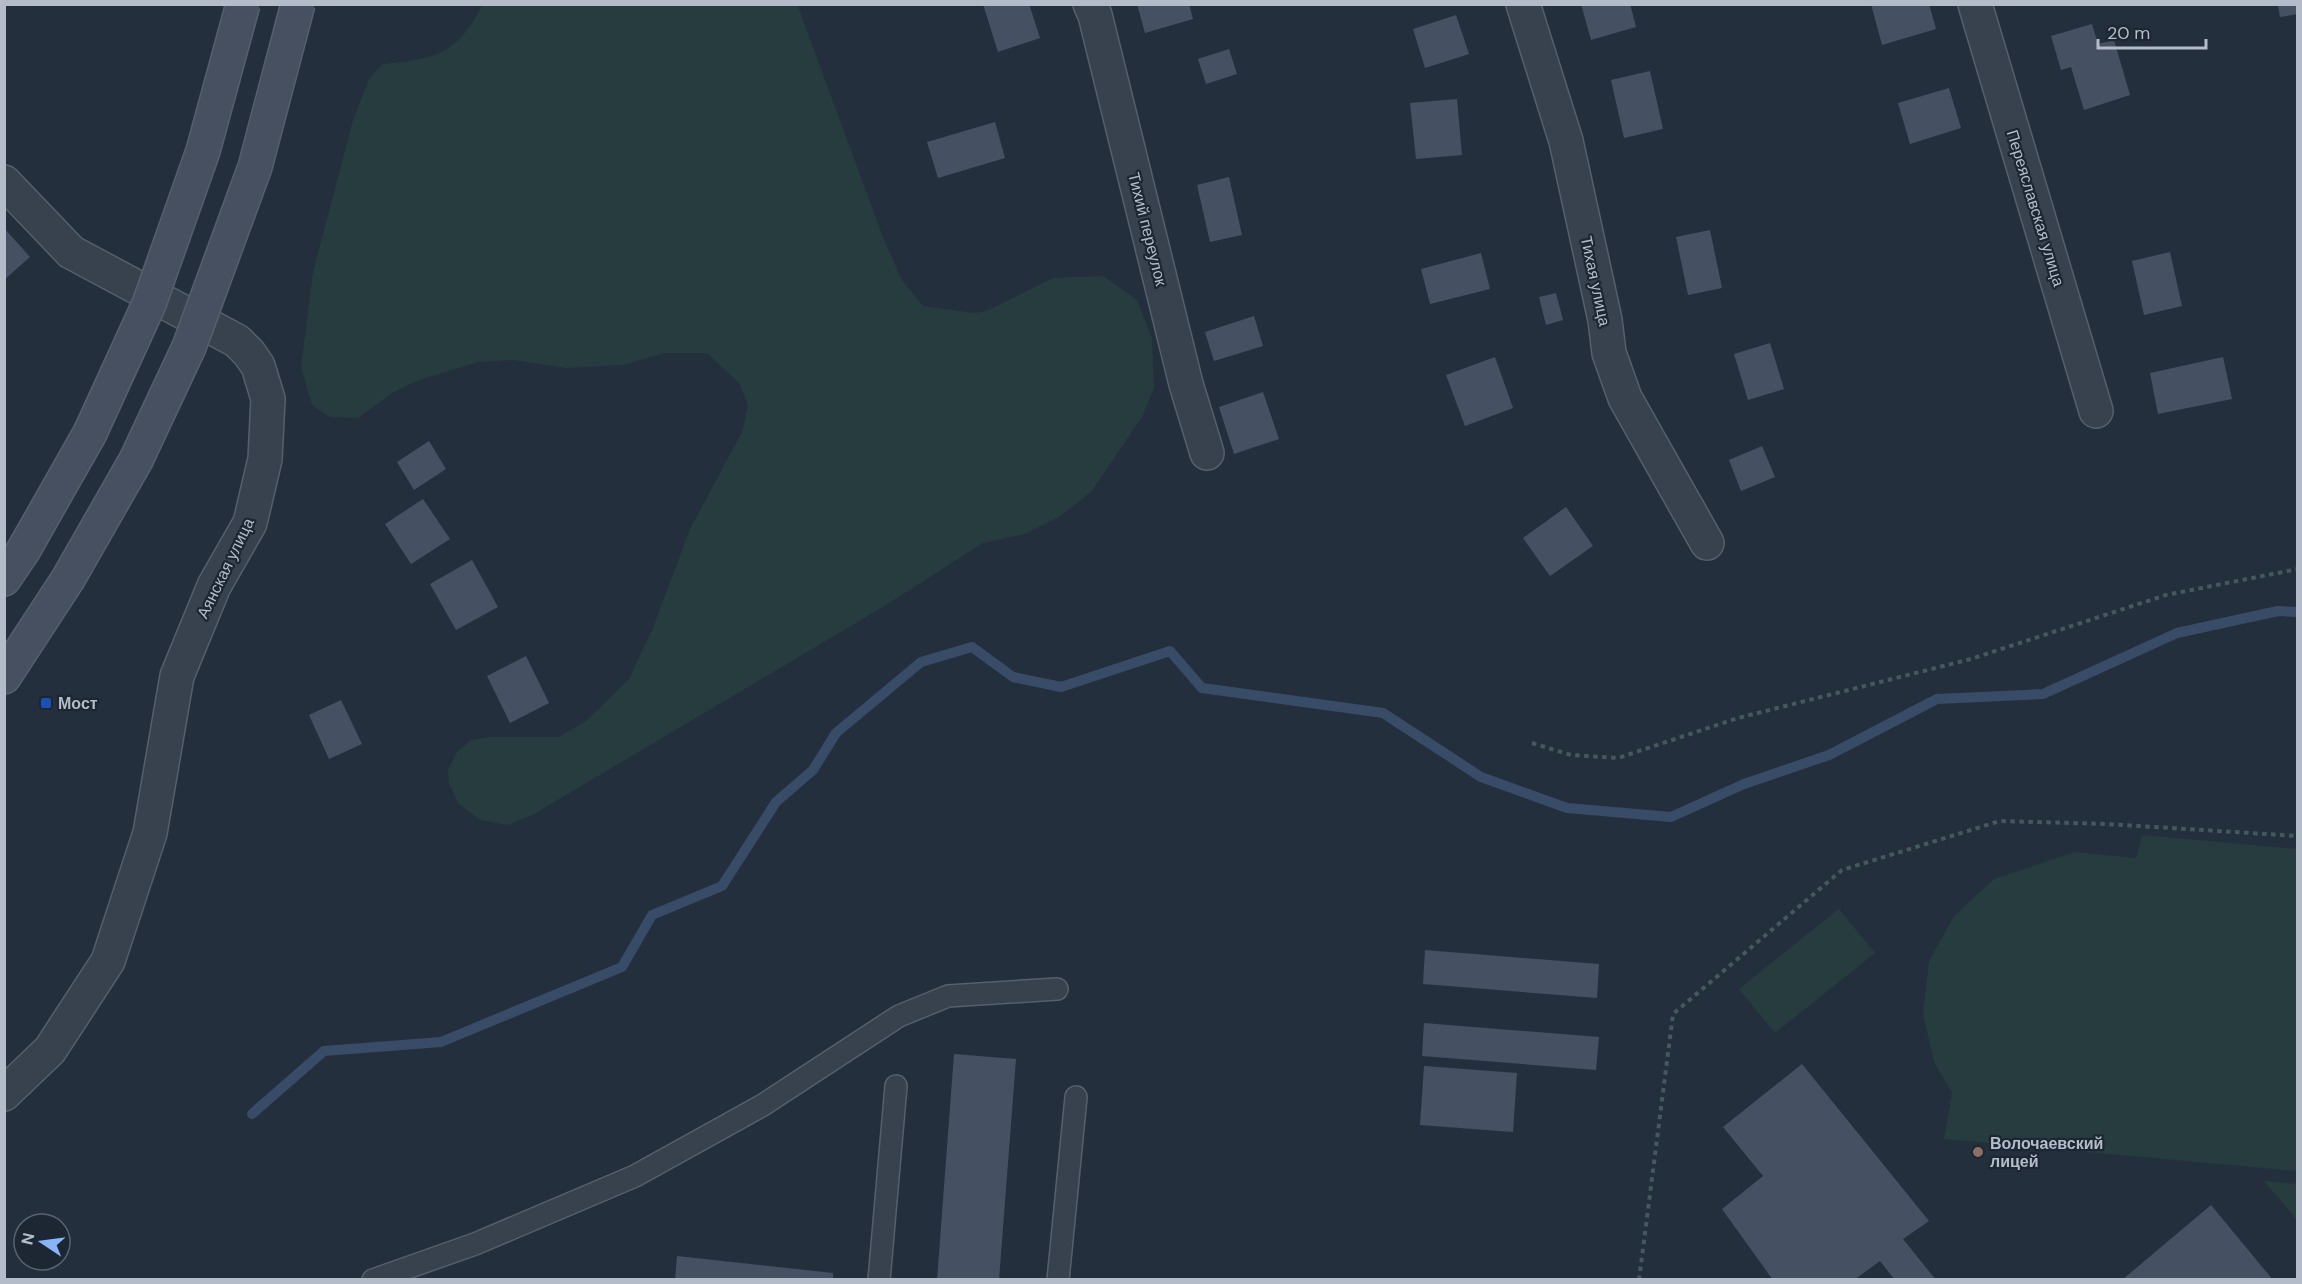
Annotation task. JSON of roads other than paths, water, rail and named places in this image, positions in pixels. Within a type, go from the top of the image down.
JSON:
[{"type":"main road","points":[[4,579],[90,433],[149,304],[203,151],[243,4]]},
{"type":"main road","points":[[4,677],[68,579],[136,460],[189,347],[255,167],[298,4]]},
{"type":"street","name":"Тихий переулок","points":[[1090,4],[1095,15],[1186,384],[1207,453]]},
{"type":"street","name":"Тихая улица","points":[[1523,4],[1566,141],[1605,320],[1609,354],[1625,398],[1707,543]]},
{"type":"street","name":"Переяславская улица","points":[[1975,4],[2096,411]]},
{"type":"street","name":"Аянская улица","points":[[4,182],[72,252],[237,341],[249,352],[258,366],[268,399],[265,459],[249,523],[214,586],[177,676],[150,833],[108,961],[50,1050],[4,1094]]},
{"type":"lane","points":[[374,1280],[475,1244],[635,1176],[763,1106],[899,1016],[948,996],[1057,989]]},
{"type":"lane","points":[[879,1280],[896,1086]]},
{"type":"lane","points":[[1058,1280],[1076,1098]]},
{"type":"waterway","points":[[252,1114],[324,1051],[441,1042],[622,967],[652,915],[722,886],[776,802],[813,770],[836,733],[921,662],[972,647],[1013,677],[1061,687],[1170,651],[1202,688],[1383,713],[1481,777],[1567,808],[1671,817],[1744,784],[1829,755],[1937,699],[2043,694],[2177,633],[2278,611],[2298,612]]},
{"type":"place","name":"Мост","points":[[46,703]]},
{"type":"place","name":"Волочаевский лицей","points":[[1978,1152]]}]
